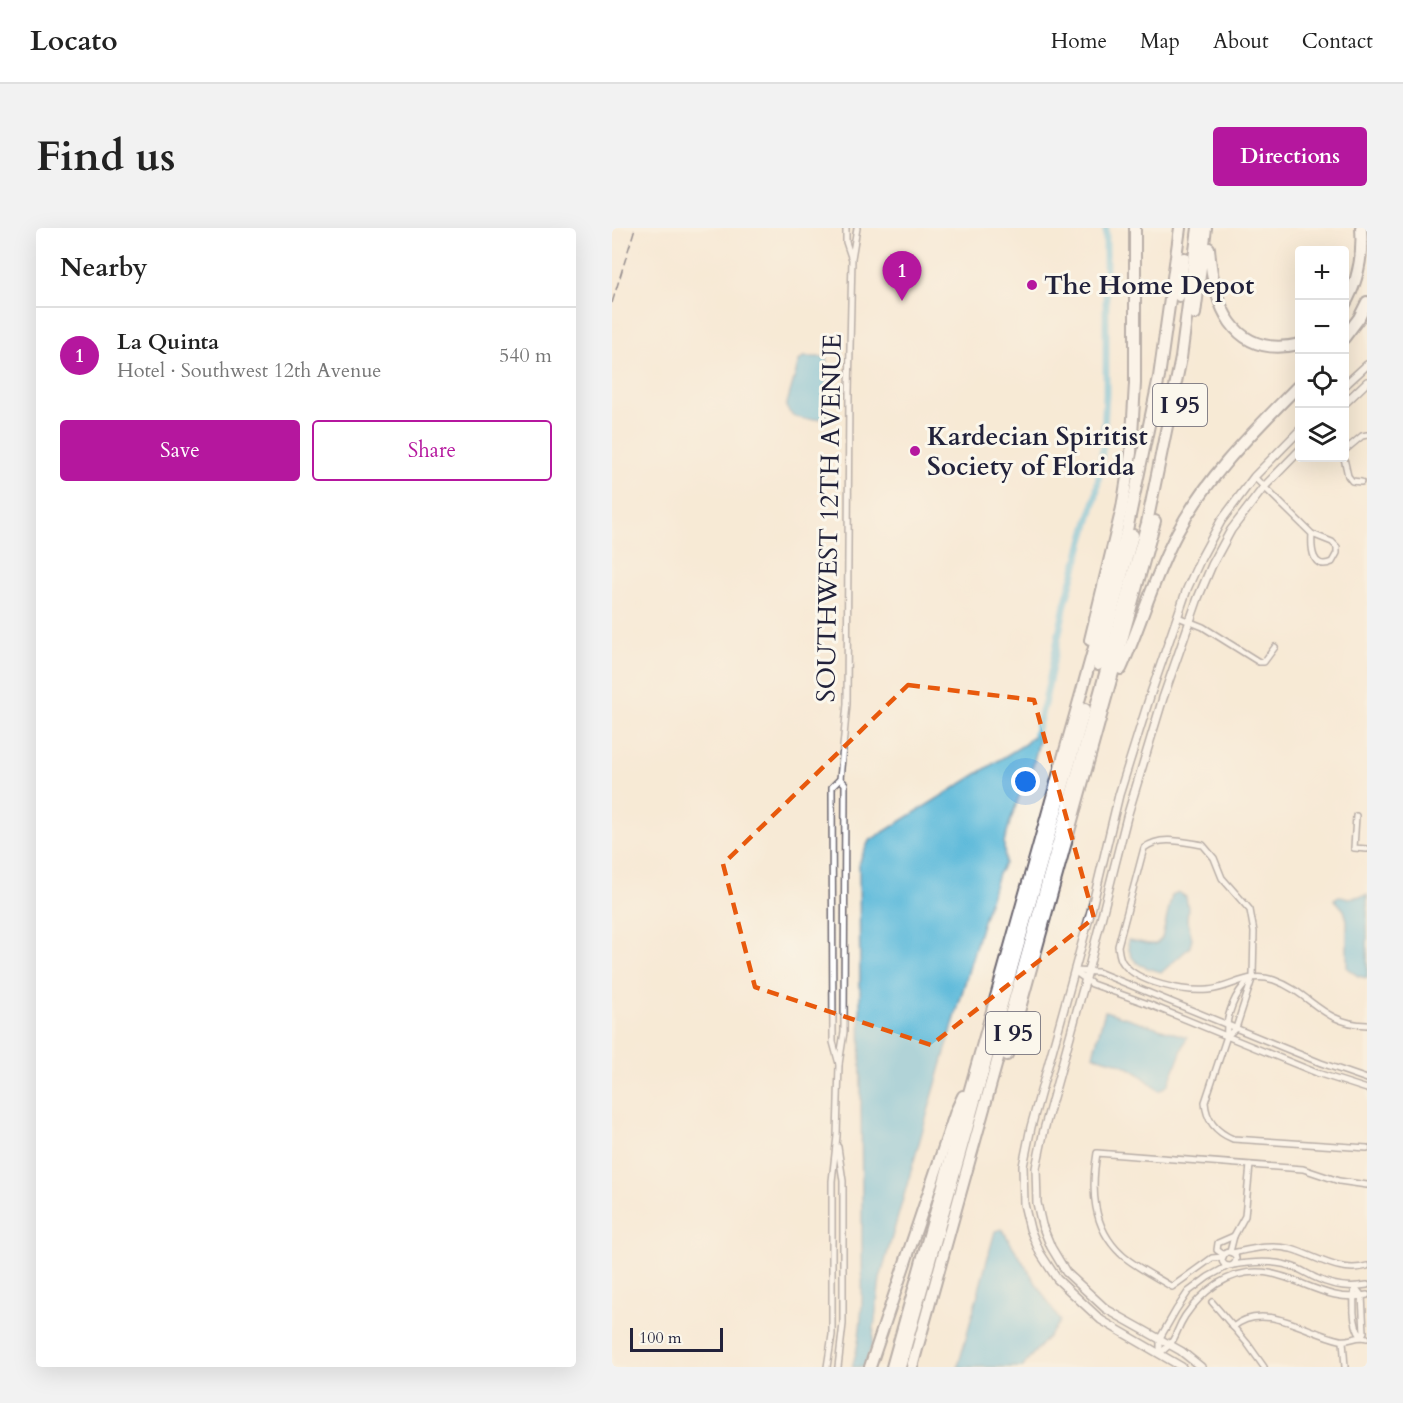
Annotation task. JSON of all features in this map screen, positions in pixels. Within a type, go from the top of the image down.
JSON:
[{"type":"highway","points":[[1087,675],[1090,637],[1122,508],[1132,444],[1135,383],[1135,228]]},
{"type":"highway","name":"I 95","points":[[892,1367],[1127,530],[1147,444],[1167,333],[1180,228]]},
{"type":"highway","points":[[900,1367],[1134,532],[1168,372],[1187,228]]},
{"type":"highway","points":[[912,1367],[1142,545],[1176,391],[1198,228]]},
{"type":"highway","points":[[1206,228],[1212,284],[1230,322],[1244,335],[1261,343],[1280,347],[1295,345]]},
{"type":"highway","name":"I 95","points":[[919,1367],[1141,579],[1167,469],[1192,336],[1206,228]]},
{"type":"highway","points":[[1347,300],[1359,271],[1362,228]]},
{"type":"highway","points":[[1349,331],[1367,302]]},
{"type":"highway","points":[[1107,699],[1135,638],[1166,555],[1193,506],[1233,452],[1295,388]]},
{"type":"highway","points":[[870,1367],[956,1111],[976,1069]]},
{"type":"street","name":"SOUTHWEST 12TH AVENUE","points":[[846,228],[846,242],[852,258]]},
{"type":"street","name":"SOUTHWEST 12TH AVENUE","points":[[839,1064],[833,1042],[832,787],[840,779],[847,704],[848,422],[852,258],[857,228]]},
{"type":"street","points":[[1349,381],[1367,365]]},
{"type":"street","points":[[1349,399],[1367,382]]},
{"type":"street","points":[[1182,1367],[1101,1320],[1057,1279],[1040,1253],[1030,1229],[1023,1185],[1023,1166],[1124,777],[1187,589],[1221,520],[1254,477],[1295,434]]},
{"type":"street","points":[[1349,447],[1362,436],[1367,435]]},
{"type":"street","points":[[1201,1367],[1160,1338],[1106,1309],[1066,1272],[1051,1247],[1042,1225],[1037,1203],[1036,1168],[1126,817],[1163,698],[1190,622],[1212,565],[1231,530],[1264,486],[1295,454]]},
{"type":"street","points":[[1345,462],[1348,476],[1352,481],[1361,482]]},
{"type":"street","points":[[1254,477],[1312,534],[1332,542],[1337,547],[1337,553],[1332,562],[1318,563],[1311,552],[1312,534]]},
{"type":"street","points":[[1179,617],[1203,627],[1259,662],[1264,662],[1275,647]]},
{"type":"street","name":"SOUTHWEST 12TH AVENUE","points":[[827,1367],[832,1335],[832,1181],[837,1136],[839,1064],[844,1032],[845,784],[840,779]]},
{"type":"street","points":[[1356,816],[1354,848],[1367,849]]},
{"type":"street","points":[[1227,1036],[1236,1028],[1253,976],[1253,921],[1250,910],[1222,878],[1209,850],[1203,845],[1158,841],[1150,843],[1144,848],[1118,946],[1119,956],[1133,972],[1162,984],[1187,990],[1211,990],[1253,976],[1275,980],[1336,1020],[1367,1025]]},
{"type":"street","points":[[1074,971],[1097,972],[1329,1066],[1367,1078]]},
{"type":"street","points":[[1074,971],[1085,981],[1179,1016],[1326,1076],[1367,1089]]},
{"type":"street","points":[[1253,976],[1242,987],[1226,1024],[1227,1036],[1205,1102],[1206,1113],[1222,1134],[1233,1139],[1367,1148]]},
{"type":"street","points":[[1136,1000],[1140,989]]},
{"type":"street","points":[[1179,1016],[1183,1006]]},
{"type":"street","points":[[1326,1076],[1329,1066]]},
{"type":"street","name":"SOUTHWEST 12TH AVENUE","points":[[837,1136],[843,1181],[843,1324],[838,1367]]},
{"type":"street","points":[[1367,1185],[1339,1181],[1303,1169],[1096,1153],[1093,1179],[1094,1203],[1101,1227],[1121,1254],[1172,1287],[1212,1258],[1267,1246],[1291,1249],[1341,1267],[1367,1266]]},
{"type":"street","points":[[1234,1276],[1230,1266],[1223,1262],[1245,1216],[1250,1165]]},
{"type":"street","points":[[1230,1266],[1236,1257],[1217,1250],[1218,1243],[1234,1236]]},
{"type":"street","points":[[1160,1353],[1160,1338],[1188,1292],[1208,1276],[1230,1266],[1256,1262],[1289,1265],[1318,1279],[1346,1286],[1367,1285]]},
{"type":"street","points":[[1160,1353],[1171,1345],[1185,1317],[1200,1297],[1218,1283],[1234,1276],[1262,1272],[1276,1274],[1291,1277],[1338,1296],[1364,1295]]},
{"type":"street","points":[[1356,1287],[1364,1295],[1364,1337]]},
{"type":"street","points":[[1356,1287],[1354,1297],[1357,1331],[1364,1337]]},
{"type":"street","points":[[1212,1302],[1264,1367]]},
{"type":"street","points":[[1233,1326],[1243,1319],[1271,1316],[1343,1341],[1364,1337]]},
{"type":"street","points":[[1343,1341],[1344,1367]]},
{"type":"highlighted area","points":[[908,685],[1034,700],[1094,918],[931,1045],[755,987],[723,864]]},
{"type":"water","points":[[803,357],[826,357],[827,359],[826,418],[798,418],[786,407],[799,361]]},
{"type":"water","points":[[1036,733],[1039,740],[1031,774],[1020,794],[1010,822],[1004,843],[1005,863],[998,874],[981,927],[880,1279],[872,1345],[864,1367],[852,1367],[860,1331],[862,1292],[859,862],[869,841],[1025,744]]},
{"type":"water","points":[[1178,892],[1186,897],[1187,920],[1192,938],[1190,947],[1162,972],[1142,966],[1130,954],[1128,940],[1156,944],[1162,938],[1172,895]]},
{"type":"water","points":[[1367,895],[1367,978],[1358,976],[1347,968],[1347,920],[1344,910],[1334,899],[1339,896],[1349,898]]},
{"type":"water","points":[[1105,1011],[1187,1037],[1168,1085],[1159,1091],[1128,1067],[1093,1055]]},
{"type":"water","points":[[1002,1229],[1060,1321],[1023,1367],[958,1367],[995,1231]]},
{"type":"waterway","points":[[1036,733],[1065,604],[1096,496],[1103,446],[1106,395],[1106,228]]},
{"type":"railway","points":[[612,303],[635,228]]},
{"type":"place","name":"The Home Depot","points":[[1032,285]]},
{"type":"place","name":"La Quinta","points":[[902,301]]},
{"type":"place","name":"Kardecian Spiritist Society of Florida","points":[[915,451]]}]
